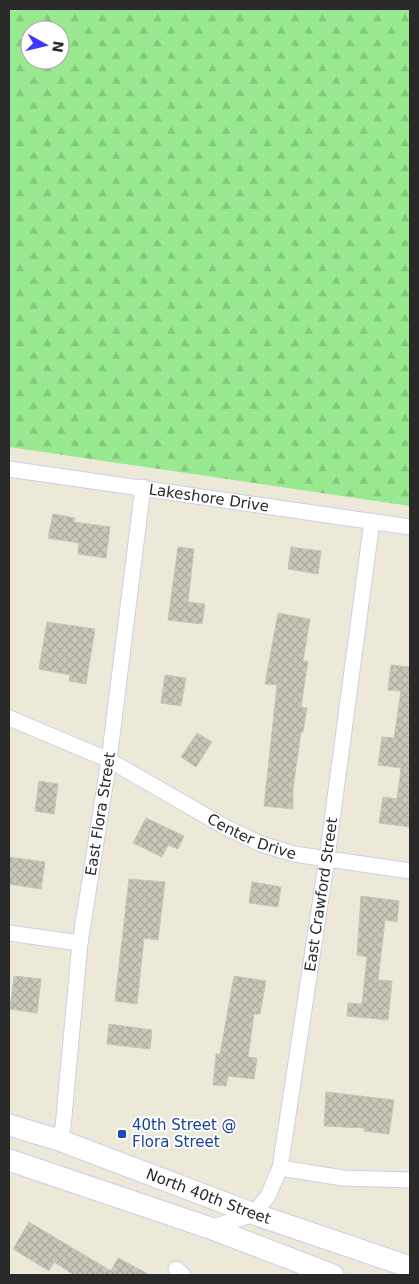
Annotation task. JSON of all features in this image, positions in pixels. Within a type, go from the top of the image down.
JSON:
[{"type":"main road","name":"North 40th Street","points":[[9,1125],[58,1140],[407,1269]]},
{"type":"main road","name":"North 40th Street","points":[[9,1160],[210,1228],[333,1275]]},
{"type":"street","name":"Lakeshore Drive","points":[[9,469],[410,527]]},
{"type":"street","name":"East Flora Street","points":[[58,1140],[63,1127],[80,943],[109,760],[143,487]]},
{"type":"street","name":"East Crawford Street","points":[[254,1214],[268,1196],[280,1168],[327,858],[372,521]]},
{"type":"street","name":"Center Drive","points":[[9,718],[109,760],[227,828],[261,844],[294,854],[410,871]]},
{"type":"street","points":[[9,933],[80,943]]},
{"type":"street","points":[[280,1168],[343,1178],[410,1180]]},
{"type":"street","points":[[210,1228],[254,1214]]},
{"type":"green space","points":[[9,9],[410,9],[410,506],[9,447]]},
{"type":"building","points":[[53,514],[75,518],[74,522],[110,527],[106,558],[78,554],[79,543],[48,538]]},
{"type":"building","points":[[178,547],[194,549],[188,602],[205,604],[202,624],[168,620]]},
{"type":"building","points":[[291,547],[321,551],[318,574],[288,569]]},
{"type":"building","points":[[278,613],[310,619],[303,661],[308,661],[301,707],[307,708],[303,732],[301,732],[293,789],[293,809],[264,806],[277,685],[265,684]]},
{"type":"building","points":[[47,622],[95,629],[86,684],[69,681],[70,675],[39,669]]},
{"type":"building","points":[[391,665],[410,667],[410,827],[379,823],[383,797],[397,799],[401,768],[378,765],[382,737],[394,738],[401,691],[388,690]]},
{"type":"building","points":[[165,675],[186,678],[181,706],[161,703]]},
{"type":"building","points":[[197,733],[212,742],[196,767],[181,757]]},
{"type":"building","points":[[39,781],[58,784],[54,814],[35,811]]},
{"type":"building","points":[[146,818],[184,836],[178,849],[168,845],[162,857],[133,843]]},
{"type":"building","points":[[9,857],[45,862],[41,889],[9,884]]},
{"type":"building","points":[[129,879],[165,882],[158,940],[144,938],[137,1004],[115,1001]]},
{"type":"building","points":[[252,882],[281,887],[278,907],[249,903]]},
{"type":"building","points":[[361,896],[399,901],[397,922],[385,920],[378,980],[392,981],[388,1020],[347,1016],[348,1003],[362,1004],[367,957],[357,955]]},
{"type":"building","points":[[14,976],[41,979],[37,1013],[10,1009]]},
{"type":"building","points":[[234,976],[266,981],[260,1014],[254,1014],[248,1057],[257,1058],[254,1079],[228,1076],[226,1086],[213,1085],[216,1054],[220,1054]]},
{"type":"building","points":[[109,1024],[152,1030],[150,1049],[107,1044]]},
{"type":"building","points":[[326,1092],[394,1100],[389,1134],[364,1131],[364,1128],[324,1126]]},
{"type":"building","points":[[29,1222],[111,1271],[118,1258],[150,1275],[74,1275],[54,1262],[49,1271],[13,1249]]},
{"type":"place","name":"40th Street @ Flora Street","points":[[122,1134]]}]
